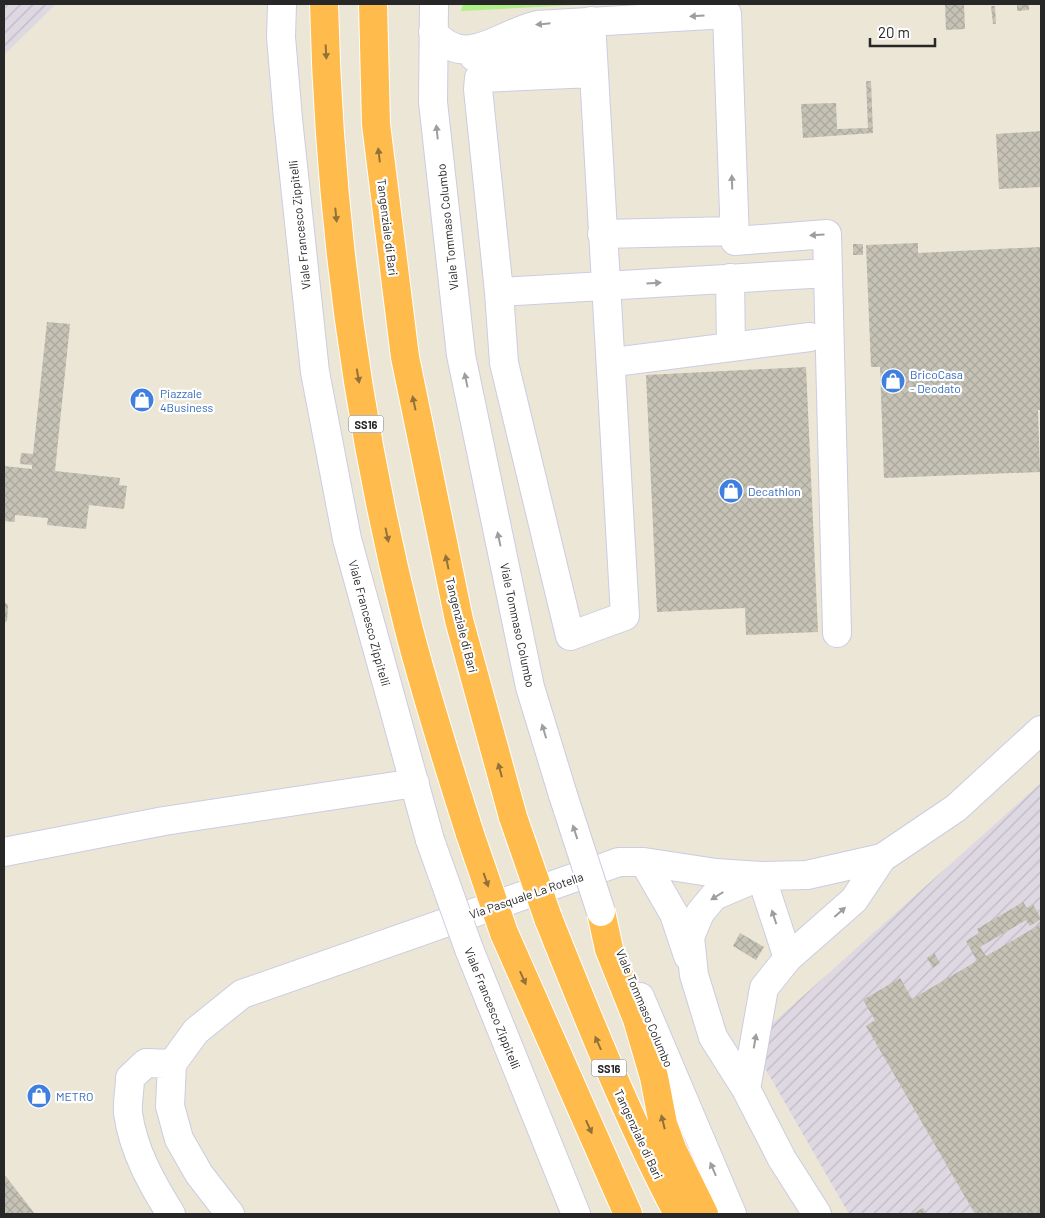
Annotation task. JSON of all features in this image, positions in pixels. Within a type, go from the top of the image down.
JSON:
[{"type":"highway","name":"SS16","points":[[324,4],[334,193],[343,274],[370,448],[408,626],[435,722],[470,834],[504,933],[628,1214]]},
{"type":"highway","name":"Tangenziale di Bari","points":[[373,4],[376,124],[405,357],[459,620],[513,817],[548,918],[593,1031],[654,1169],[678,1214]]},
{"type":"highway","points":[[601,912],[609,949],[637,1019],[654,1077],[663,1124],[672,1151],[704,1214]]},
{"type":"street","name":"Viale Francesco Zippitelli","points":[[282,4],[281,37],[288,119],[315,372],[346,539],[430,840],[469,949],[576,1214]]},
{"type":"street","name":"Viale Tommaso Columbo","points":[[434,4],[433,102],[461,355],[530,687],[601,912],[619,946],[732,1214]]},
{"type":"street","points":[[433,32],[449,48],[462,51],[473,50],[524,28],[537,25],[727,9],[734,241],[827,234],[837,633]]},
{"type":"street","points":[[591,21],[625,616],[570,636],[504,363],[479,78],[592,61]]},
{"type":"street","points":[[432,60],[592,61]]},
{"type":"street","points":[[602,234],[734,231]]},
{"type":"street","points":[[499,292],[828,273]]},
{"type":"street","points":[[730,278],[731,347]]},
{"type":"street","points":[[622,361],[810,338]]},
{"type":"street","name":"Via Pasquale La Rotella","points":[[172,1064],[196,1031],[242,994],[619,862],[644,862],[761,876],[806,875],[882,858],[956,808],[1041,730]]},
{"type":"street","points":[[4,852],[164,821],[415,783]]},
{"type":"street","points":[[746,1089],[764,988],[788,958],[854,900],[882,858]]},
{"type":"street","points":[[644,862],[674,914],[712,1037],[746,1089],[782,1158],[817,1214]]},
{"type":"street","points":[[694,975],[690,937],[700,913],[714,896],[761,876],[788,958]]},
{"type":"street","points":[[171,1214],[156,1190],[136,1147],[128,1112],[130,1078],[146,1063],[172,1064],[170,1106],[179,1139],[199,1174],[230,1214]]},
{"type":"shaded area","points":[[4,4],[56,4],[4,55]]},
{"type":"shaded area","points":[[1041,783],[1041,1214],[849,1214],[765,1068],[767,1034],[773,1023]]},
{"type":"green space","points":[[463,4],[595,4],[461,11]]},
{"type":"building","points":[[964,4],[965,29],[946,30],[945,5]]},
{"type":"building","points":[[1017,4],[1029,4],[1029,10],[1017,11]]},
{"type":"building","points":[[991,6],[995,6],[996,24],[993,24]]},
{"type":"building","points":[[866,81],[871,81],[873,133],[803,138],[801,104],[836,103],[837,129],[868,128]]},
{"type":"building","points":[[1041,131],[1041,187],[999,189],[996,134]]},
{"type":"building","points":[[918,243],[918,253],[1041,247],[1041,410],[1038,410],[1040,472],[884,478],[880,367],[871,367],[866,245]]},
{"type":"building","points":[[853,244],[863,244],[863,255],[853,255]]},
{"type":"building","points":[[47,322],[70,324],[55,471],[120,478],[119,485],[127,486],[124,509],[89,505],[86,529],[47,525],[48,518],[15,515],[15,522],[4,521],[4,466],[32,469],[32,465],[20,464],[21,453],[33,454]]},
{"type":"building","name":"Decathlon","points":[[806,367],[818,632],[746,635],[745,608],[657,612],[646,375]]},
{"type":"building","points":[[4,602],[8,605],[7,621],[4,623]]},
{"type":"building","points":[[1023,902],[1027,908],[1033,904],[1041,919],[1030,926],[1026,920],[980,947],[986,956],[1041,924],[1041,1214],[975,1214],[866,1026],[875,1020],[863,1000],[900,978],[912,999],[977,961],[966,941],[979,933],[977,929]]},
{"type":"building","points":[[740,933],[764,947],[756,960],[733,946]]},
{"type":"building","points":[[934,953],[940,963],[933,968],[927,958]]},
{"type":"building","points":[[4,1174],[35,1214],[4,1214]]},
{"type":"building","points":[[923,1208],[927,1214],[912,1214]]},
{"type":"place","name":"BricoCasa - Deodato","points":[[893,381]]},
{"type":"place","name":"Piazzale 4Business","points":[[142,400]]},
{"type":"place","name":"Decathlon","points":[[731,491]]},
{"type":"place","name":"METRO","points":[[39,1096]]}]
